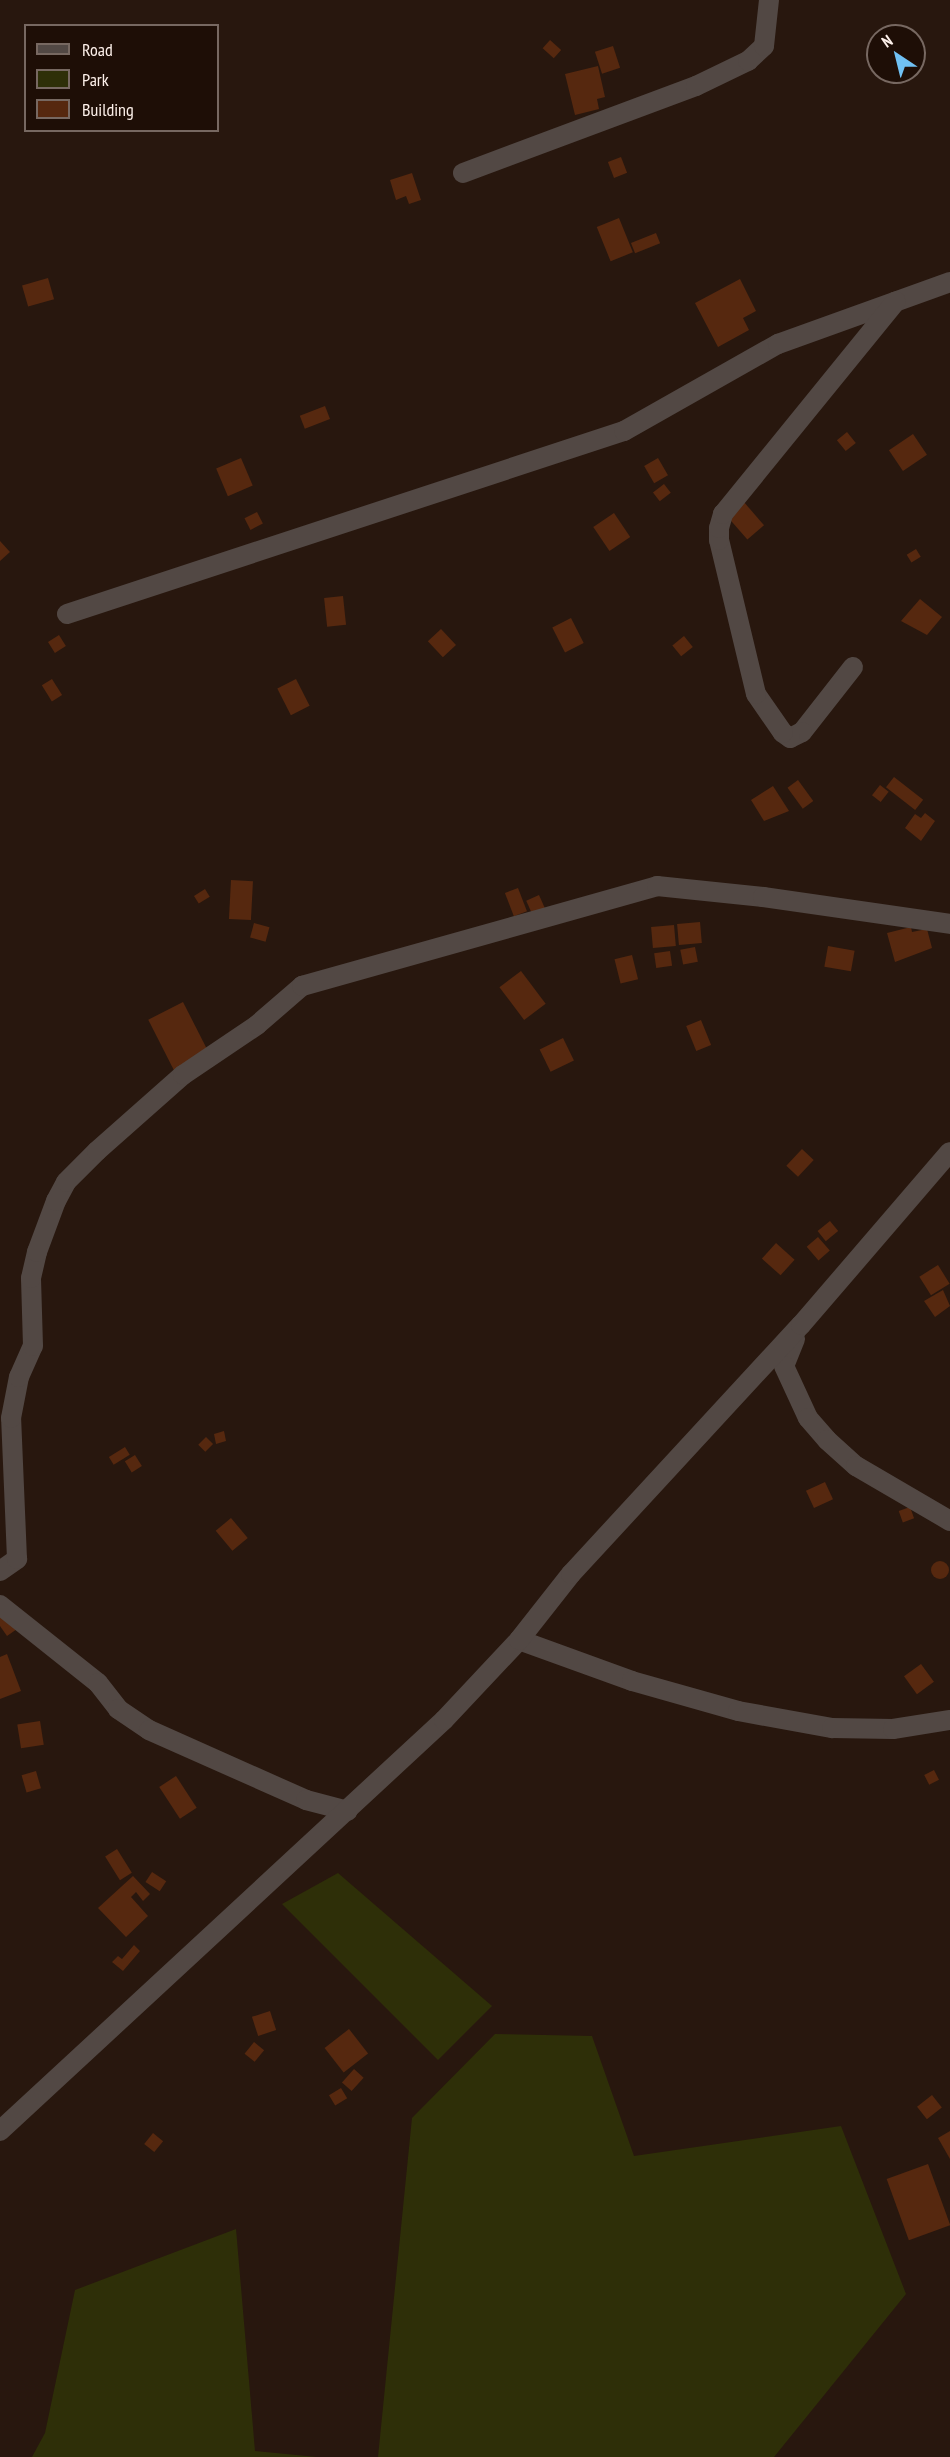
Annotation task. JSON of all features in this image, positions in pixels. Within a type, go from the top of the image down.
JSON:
[{"type":"street","points":[[463,173],[696,86],[748,61],[764,46],[769,0]]},
{"type":"street","points":[[67,614],[624,431],[778,344],[950,282]]},
{"type":"street","points":[[853,667],[802,732],[790,738],[783,733],[756,694],[719,540],[720,528],[723,514],[896,301]]},
{"type":"street","points":[[0,1571],[17,1554],[11,1418],[19,1377],[33,1346],[31,1278],[36,1252],[56,1201],[66,1182],[97,1151],[183,1075],[257,1025],[302,986],[657,886],[763,897],[950,924]]},
{"type":"street","points":[[0,2132],[311,1839],[348,1811],[444,1720],[519,1640],[572,1574],[801,1325],[950,1152]]},
{"type":"street","points":[[801,1325],[784,1366],[808,1418],[856,1466],[950,1521]]},
{"type":"street","points":[[0,1605],[98,1683],[118,1709],[149,1730],[306,1800],[348,1811]]},
{"type":"street","points":[[519,1640],[632,1681],[762,1715],[842,1729],[893,1730],[950,1720]]},
{"type":"green space","points":[[338,1873],[492,2006],[438,2060],[282,1904]]},
{"type":"green space","points":[[495,2034],[592,2036],[634,2156],[841,2126],[906,2294],[774,2457],[378,2457],[412,2118]]},
{"type":"green space","points":[[236,2229],[255,2451],[317,2457],[32,2457],[45,2433],[75,2290]]},
{"type":"building","points":[[550,40],[561,50],[554,58],[543,48]]},
{"type":"building","points":[[613,46],[620,68],[602,74],[595,52]]},
{"type":"building","points":[[598,66],[605,97],[597,99],[599,109],[575,115],[565,74]]},
{"type":"building","points":[[621,157],[627,173],[614,178],[608,162]]},
{"type":"building","points":[[412,173],[421,200],[409,204],[406,196],[396,200],[390,180]]},
{"type":"building","points":[[619,218],[633,252],[611,261],[597,227]]},
{"type":"building","points":[[656,233],[660,243],[635,253],[631,243]]},
{"type":"building","points":[[48,278],[54,299],[28,307],[22,285]]},
{"type":"building","points":[[740,279],[756,311],[743,318],[749,330],[718,347],[695,303]]},
{"type":"building","points":[[325,406],[330,419],[305,429],[300,416]]},
{"type":"building","points":[[847,432],[856,443],[846,451],[837,440]]},
{"type":"building","points":[[913,434],[927,455],[903,471],[889,450]]},
{"type":"building","points":[[241,458],[253,486],[228,496],[216,469]]},
{"type":"building","points":[[658,458],[668,475],[654,483],[644,466]]},
{"type":"building","points":[[664,484],[671,493],[660,501],[653,493]]},
{"type":"building","points":[[743,501],[764,525],[747,540],[726,515]]},
{"type":"building","points":[[257,512],[263,524],[250,530],[245,518]]},
{"type":"building","points":[[614,513],[630,537],[609,551],[593,527]]},
{"type":"building","points":[[0,541],[10,552],[0,561]]},
{"type":"building","points":[[916,549],[921,557],[911,562],[907,555]]},
{"type":"building","points":[[343,596],[346,625],[327,627],[324,598]]},
{"type":"building","points":[[920,599],[942,617],[927,635],[901,621]]},
{"type":"building","points":[[571,618],[584,643],[565,652],[552,628]]},
{"type":"building","points":[[441,629],[456,645],[443,657],[428,641]]},
{"type":"building","points":[[59,635],[66,646],[55,653],[48,642]]},
{"type":"building","points":[[684,636],[693,647],[681,656],[672,645]]},
{"type":"building","points":[[52,679],[62,695],[52,701],[42,685]]},
{"type":"building","points":[[296,679],[310,706],[291,715],[277,689]]},
{"type":"building","points":[[894,777],[923,800],[915,810],[886,787]]},
{"type":"building","points":[[798,780],[813,801],[803,809],[787,788]]},
{"type":"building","points":[[880,785],[889,792],[881,802],[872,795]]},
{"type":"building","points":[[773,786],[789,811],[764,821],[751,800]]},
{"type":"building","points":[[925,813],[935,821],[921,841],[905,828],[915,814],[921,818]]},
{"type":"building","points":[[231,880],[253,881],[251,920],[229,919]]},
{"type":"building","points":[[518,888],[527,911],[514,916],[505,893]]},
{"type":"building","points":[[205,889],[210,897],[199,904],[194,896]]},
{"type":"building","points":[[539,895],[546,911],[533,916],[526,901]]},
{"type":"building","points":[[700,922],[702,943],[679,945],[677,924]]},
{"type":"building","points":[[254,923],[269,927],[266,942],[250,937]]},
{"type":"building","points":[[674,925],[676,946],[653,948],[651,927]]},
{"type":"building","points":[[911,927],[912,932],[927,929],[932,948],[895,962],[887,933]]},
{"type":"building","points":[[828,946],[855,951],[851,971],[824,967]]},
{"type":"building","points":[[695,947],[698,962],[683,965],[680,950]]},
{"type":"building","points":[[670,951],[672,966],[656,968],[654,953]]},
{"type":"building","points":[[632,955],[638,979],[621,984],[615,959]]},
{"type":"building","points":[[521,971],[546,1004],[524,1020],[499,987]]},
{"type":"building","points":[[183,1002],[209,1054],[175,1071],[148,1020]]},
{"type":"building","points":[[701,1020],[711,1045],[696,1051],[686,1026]]},
{"type":"building","points":[[563,1038],[574,1060],[551,1072],[540,1049]]},
{"type":"building","points":[[802,1149],[814,1160],[798,1177],[786,1166]]},
{"type":"building","points":[[830,1221],[838,1231],[826,1241],[818,1231]]},
{"type":"building","points":[[818,1237],[830,1251],[818,1260],[807,1247]]},
{"type":"building","points":[[776,1243],[795,1260],[781,1275],[762,1259]]},
{"type":"building","points":[[938,1265],[950,1284],[931,1295],[919,1277]]},
{"type":"building","points":[[943,1290],[950,1306],[935,1317],[924,1301]]},
{"type":"building","points":[[224,1431],[226,1441],[216,1444],[214,1434]]},
{"type":"building","points":[[206,1437],[213,1444],[205,1452],[198,1445]]},
{"type":"building","points":[[125,1447],[130,1455],[114,1465],[109,1457]]},
{"type":"building","points":[[135,1455],[142,1466],[132,1472],[125,1461]]},
{"type":"building","points":[[825,1482],[833,1499],[814,1508],[806,1491]]},
{"type":"building","points":[[910,1507],[914,1518],[903,1522],[899,1511]]},
{"type":"building","points":[[231,1518],[248,1538],[232,1551],[216,1531]]},
{"type":"building","points":[[940,1561],[946,1564],[949,1570],[946,1576],[940,1579],[934,1576],[931,1570],[934,1564]]},
{"type":"building","points":[[0,1615],[17,1629],[7,1636],[0,1626]]},
{"type":"building","points":[[7,1654],[21,1691],[0,1699],[0,1657]]},
{"type":"building","points":[[921,1664],[934,1682],[917,1694],[904,1676]]},
{"type":"building","points":[[40,1721],[44,1745],[21,1748],[17,1725]]},
{"type":"building","points":[[934,1770],[939,1780],[929,1785],[924,1775]]},
{"type":"building","points":[[36,1771],[41,1788],[27,1792],[22,1775]]},
{"type":"building","points":[[176,1776],[197,1808],[180,1819],[159,1787]]},
{"type":"building","points":[[117,1849],[132,1873],[120,1880],[105,1856]]},
{"type":"building","points":[[152,1872],[166,1881],[160,1891],[145,1882]]},
{"type":"building","points":[[133,1876],[150,1894],[143,1901],[136,1892],[131,1897],[148,1916],[126,1937],[98,1908]]},
{"type":"building","points":[[134,1945],[140,1951],[123,1971],[112,1962],[118,1956],[122,1959]]},
{"type":"building","points":[[270,2011],[276,2030],[258,2036],[252,2017]]},
{"type":"building","points":[[349,2029],[368,2053],[344,2073],[325,2048]]},
{"type":"building","points":[[254,2042],[264,2050],[255,2062],[245,2054]]},
{"type":"building","points":[[354,2069],[364,2078],[352,2091],[342,2082]]},
{"type":"building","points":[[341,2088],[347,2098],[335,2105],[329,2095]]},
{"type":"building","points":[[932,2095],[942,2108],[927,2119],[917,2107]]},
{"type":"building","points":[[950,2131],[950,2159],[938,2138]]},
{"type":"building","points":[[153,2133],[163,2141],[154,2152],[144,2144]]},
{"type":"building","points":[[928,2164],[950,2225],[909,2240],[887,2179]]}]
